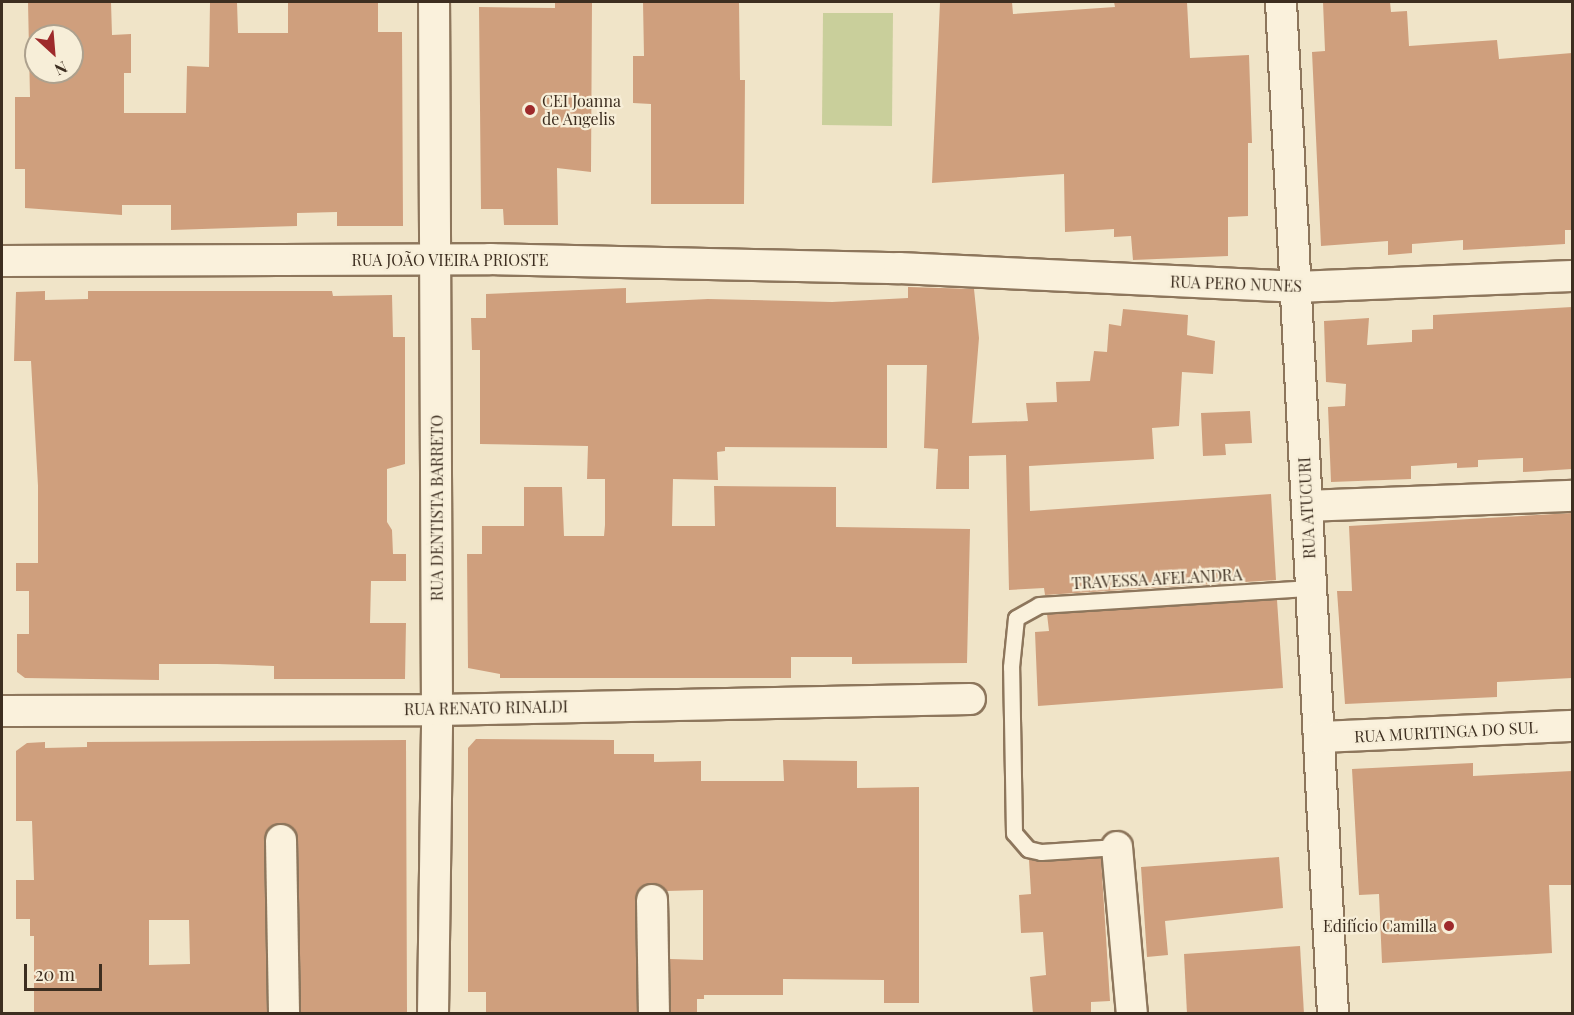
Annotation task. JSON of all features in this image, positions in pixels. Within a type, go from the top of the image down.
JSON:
[{"type":"street","name":"RUA DENTISTA BARRETO","points":[[434,2],[437,710],[434,1014]]},
{"type":"street","name":"RUA ATUCURI","points":[[1281,2],[1333,1014]]},
{"type":"street","name":"RUA JOÃO VIEIRA PRIOSTE","points":[[2,261],[436,258],[899,268]]},
{"type":"street","name":"RUA PERO NUNES","points":[[899,268],[1296,287],[1572,276]]},
{"type":"street","points":[[1307,506],[1572,496]]},
{"type":"street","name":"RUA RENATO RINALDI","points":[[2,711],[437,710],[970,699]]},
{"type":"street","name":"RUA MURITINGA DO SUL","points":[[1319,737],[1572,726]]},
{"type":"street","points":[[281,840],[284,1014]]},
{"type":"street","points":[[1117,847],[1132,1014]]},
{"type":"street","points":[[652,900],[654,1014]]},
{"type":"lane","name":"TRAVESSA AFELANDRA","points":[[1117,847],[1041,852],[1028,849],[1014,833],[1013,623],[1025,610],[1039,605],[1311,588]]},
{"type":"green space","points":[[823,13],[893,13],[892,126],[822,125]]},
{"type":"building","points":[[28,2],[111,2],[112,35],[131,34],[131,73],[124,73],[124,113],[186,113],[187,66],[209,67],[210,2],[237,2],[238,33],[288,33],[288,2],[378,2],[378,32],[402,32],[403,226],[337,226],[337,212],[297,213],[297,226],[171,230],[171,205],[122,205],[122,215],[25,208],[25,169],[15,169],[15,97],[30,97],[30,84],[84,84],[84,24],[28,24]]},
{"type":"building","name":"CEI Joanna de Angelis","points":[[555,2],[592,2],[591,172],[557,168],[558,225],[504,225],[503,209],[481,209],[479,7],[555,8]]},
{"type":"building","points":[[643,2],[739,2],[740,80],[745,80],[744,204],[651,204],[651,104],[633,103],[633,56],[644,56]]},
{"type":"building","points":[[940,2],[1012,2],[1013,14],[1115,7],[1114,2],[1187,2],[1190,58],[1249,55],[1252,143],[1248,143],[1248,216],[1228,217],[1228,256],[1133,260],[1131,236],[1114,237],[1114,229],[1065,232],[1064,174],[932,183]]},
{"type":"building","points":[[1323,2],[1390,2],[1391,12],[1407,11],[1409,46],[1497,40],[1499,59],[1572,53],[1572,230],[1565,230],[1565,244],[1463,250],[1463,240],[1412,244],[1412,253],[1388,255],[1388,241],[1321,246],[1312,52],[1325,51]]},
{"type":"building","points":[[908,287],[974,289],[979,338],[972,423],[1028,421],[1026,403],[1057,402],[1056,382],[1090,381],[1094,351],[1107,352],[1109,324],[1121,326],[1123,309],[1188,315],[1187,335],[1215,341],[1213,374],[1182,372],[1179,426],[1152,428],[1154,459],[1029,466],[1030,511],[1271,494],[1276,580],[1045,595],[1044,588],[1009,590],[1006,455],[969,456],[969,489],[936,489],[938,449],[924,448],[927,365],[887,365],[887,448],[725,447],[725,451],[717,452],[718,480],[673,479],[672,526],[715,526],[714,486],[836,487],[836,527],[970,529],[967,663],[852,664],[852,657],[791,657],[791,678],[500,678],[500,674],[468,668],[467,554],[482,554],[482,526],[524,526],[524,487],[562,487],[564,536],[604,536],[605,525],[605,479],[587,479],[588,446],[480,444],[480,350],[472,350],[471,318],[486,318],[486,294],[626,288],[626,303],[708,299],[832,302],[908,298]]},
{"type":"building","points":[[45,291],[45,300],[88,299],[88,291],[332,291],[333,296],[392,295],[393,337],[405,337],[405,464],[387,469],[387,522],[392,530],[393,554],[406,554],[406,581],[371,581],[370,623],[406,623],[405,679],[274,679],[274,666],[217,664],[159,664],[159,680],[25,678],[17,672],[17,634],[29,634],[29,591],[16,591],[16,563],[38,563],[38,486],[31,361],[14,361],[16,292]]},
{"type":"building","points":[[1572,307],[1572,469],[1523,472],[1523,458],[1478,460],[1478,467],[1457,468],[1457,463],[1411,466],[1411,479],[1331,482],[1328,407],[1345,406],[1346,384],[1326,382],[1324,321],[1369,318],[1367,345],[1412,342],[1412,330],[1433,329],[1433,315]]},
{"type":"building","points":[[1250,411],[1252,443],[1225,444],[1226,455],[1203,456],[1201,413]]},
{"type":"building","points":[[1572,513],[1572,678],[1497,682],[1497,697],[1345,704],[1337,591],[1352,591],[1349,526]]},
{"type":"building","points":[[1277,600],[1283,688],[1038,706],[1035,632],[1049,631],[1047,614]]},
{"type":"building","points":[[476,739],[614,740],[614,754],[654,754],[654,762],[701,761],[701,781],[784,781],[783,760],[857,761],[857,788],[919,787],[919,1003],[884,1003],[884,980],[783,979],[783,995],[704,995],[704,999],[697,999],[697,1014],[671,1014],[670,959],[703,960],[703,890],[667,891],[651,883],[637,891],[635,900],[637,1014],[486,1014],[486,992],[468,992],[468,748]]},
{"type":"building","points":[[406,740],[407,1014],[301,1014],[298,840],[295,831],[281,823],[272,826],[264,840],[267,1014],[34,1014],[34,936],[30,936],[30,919],[16,919],[16,880],[34,880],[32,821],[16,821],[16,751],[27,743],[45,742],[45,748],[87,747],[87,742]],"holes":[[[149,920],[189,920],[190,964],[149,965]]]},
{"type":"building","points":[[1473,763],[1473,776],[1572,771],[1572,885],[1549,885],[1552,953],[1382,963],[1379,894],[1359,895],[1352,769]]},
{"type":"building","points":[[1279,857],[1283,908],[1165,921],[1168,955],[1147,957],[1141,867]]},
{"type":"building","points":[[1101,858],[1110,1001],[1091,1002],[1091,1014],[1033,1014],[1030,977],[1046,975],[1043,932],[1021,933],[1019,895],[1031,894],[1029,860]]},
{"type":"building","points":[[1300,946],[1304,1014],[1187,1014],[1184,954]]},
{"type":"place","name":"CEI Joanna de Angelis","points":[[530,110]]},
{"type":"place","name":"Edifício Camilla","points":[[1449,926]]}]
